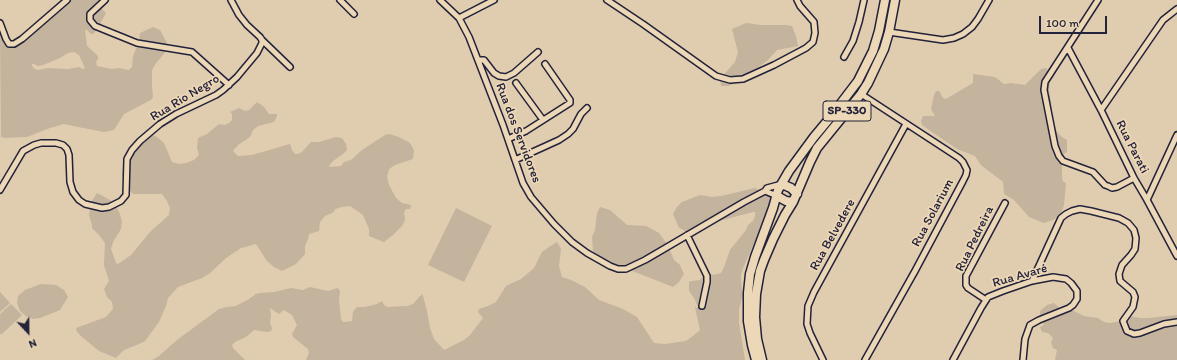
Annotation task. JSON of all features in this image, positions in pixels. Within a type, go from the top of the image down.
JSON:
[{"type":"main road","name":"SP-330","points":[[756,360],[748,321],[750,274],[755,257],[777,196],[789,171],[858,81],[873,51],[879,31],[885,0]]},
{"type":"main road","name":"SP-330","points":[[762,360],[755,317],[756,294],[760,271],[767,251],[797,194],[817,148],[861,94],[868,83],[884,49],[895,0]]},
{"type":"main road","points":[[782,184],[791,188],[797,194]]},
{"type":"main road","points":[[777,196],[786,201],[793,202]]},
{"type":"street","points":[[0,23],[6,40],[9,44],[14,44],[22,39],[67,0]]},
{"type":"street","points":[[105,0],[90,14],[90,20],[95,26],[137,43],[192,52],[229,85]]},
{"type":"street","points":[[231,0],[239,15],[247,25],[290,67]]},
{"type":"street","points":[[340,0],[354,14]]},
{"type":"street","name":"Rua dos Servidores","points":[[440,0],[459,18],[469,37],[479,60],[523,183],[531,197],[554,224],[581,250],[610,266],[622,270],[630,268],[768,188],[782,184]]},
{"type":"street","points":[[459,18],[494,0]]},
{"type":"street","points":[[607,0],[712,73],[724,79],[730,80],[743,78],[774,65],[806,48],[813,42],[815,33],[814,22],[800,6],[797,0]]},
{"type":"street","points":[[844,57],[853,41],[864,0]]},
{"type":"street","points":[[889,32],[943,40],[954,38],[963,34],[972,27],[989,0]]},
{"type":"street","points":[[1098,0],[1045,82],[1044,90],[1055,146],[1059,156],[1064,161],[1093,172],[1105,185],[1112,188],[1134,178]]},
{"type":"street","points":[[1101,110],[1163,20],[1177,9]]},
{"type":"street","name":"Rua Rio Negro","points":[[0,190],[23,151],[41,143],[56,143],[63,145],[67,149],[69,155],[70,182],[73,192],[79,200],[92,207],[102,208],[109,207],[121,201],[126,195],[127,159],[132,150],[140,141],[164,121],[216,95],[229,85],[256,53],[262,43],[262,40]]},
{"type":"street","name":"Rua Parati","points":[[1068,48],[1101,110],[1134,178],[1177,256]]},
{"type":"street","points":[[479,60],[484,60],[494,73],[499,76],[506,77],[514,73],[538,52]]},
{"type":"street","points":[[508,139],[526,131],[570,103],[570,100],[545,64]]},
{"type":"street","points":[[516,83],[542,120]]},
{"type":"street","name":"Rua Solarium","points":[[861,94],[924,135],[963,162],[966,166],[966,175],[915,271],[865,360]]},
{"type":"street","points":[[515,160],[559,140],[568,134],[581,114],[587,108]]},
{"type":"street","name":"Rua Belvedere","points":[[823,360],[807,324],[808,306],[814,292],[906,124]]},
{"type":"street","points":[[1147,200],[1177,135]]},
{"type":"street","points":[[765,191],[777,196]]},
{"type":"street","name":"Rua Pedreira","points":[[986,300],[968,288],[966,285],[966,276],[1005,203]]},
{"type":"street","points":[[1032,281],[1061,218],[1066,214],[1072,211],[1080,210],[1091,211],[1119,218],[1128,223],[1134,230],[1136,238],[1135,249],[1122,265],[1118,274],[1120,281],[1133,292],[1135,297],[1133,306],[1123,321],[1127,331],[1134,334],[1140,333],[1164,324],[1177,322]]},
{"type":"street","points":[[687,235],[707,276],[702,306]]},
{"type":"street","name":"Rua Avaré","points":[[986,300],[994,294],[1032,281],[1053,277],[1066,279],[1075,287],[1078,295],[1069,308],[1030,325],[1025,339],[1023,360]]},
{"type":"street","points":[[953,360],[986,300]]},
{"type":"shaded area","points":[[62,0],[110,0],[100,4],[101,8],[106,13],[96,31],[91,34],[85,30],[87,46],[98,56],[96,62],[97,66],[111,69],[130,69],[132,67],[133,56],[139,41],[140,33],[153,27],[160,30],[167,43],[167,50],[152,70],[153,97],[151,100],[124,114],[114,130],[104,132],[64,124],[27,137],[1,137],[0,31],[8,39],[16,41],[31,36]],"holes":[[[74,52],[79,55],[85,68],[83,69],[79,67],[68,69],[48,68],[38,70],[32,66],[32,64],[38,66],[43,65],[68,53]]]},
{"type":"shaded area","points":[[746,23],[792,26],[798,46],[777,50],[745,80],[728,86],[721,86],[720,79],[735,62],[738,52],[732,29]]},
{"type":"shaded area","points":[[1046,68],[1050,73],[1049,92],[1053,123],[1057,132],[1067,140],[1067,152],[1064,154],[1062,162],[1062,177],[1063,182],[1066,183],[1064,205],[1061,214],[1053,220],[1044,223],[1029,217],[1014,200],[1004,194],[1003,182],[981,165],[975,156],[957,149],[922,125],[921,121],[923,116],[935,116],[931,109],[936,91],[939,91],[943,98],[946,99],[973,83],[973,74],[995,77],[1004,84],[1011,83],[1025,85],[1041,69]]},
{"type":"shaded area","points":[[257,102],[264,107],[269,114],[277,114],[277,116],[274,122],[258,126],[253,130],[250,137],[238,145],[233,151],[238,156],[252,155],[290,144],[295,154],[298,154],[302,152],[311,142],[319,142],[336,137],[342,138],[346,144],[347,150],[333,161],[329,167],[341,166],[344,162],[351,160],[362,150],[385,135],[389,134],[399,137],[410,143],[414,150],[413,159],[395,165],[389,169],[387,177],[389,185],[396,198],[402,203],[411,205],[410,209],[405,210],[405,220],[402,226],[384,242],[369,236],[369,229],[363,215],[356,210],[350,206],[335,209],[334,212],[325,216],[320,222],[319,231],[309,234],[305,246],[305,254],[296,264],[282,271],[267,261],[256,244],[241,248],[226,258],[210,273],[202,278],[178,287],[168,298],[159,322],[145,341],[124,350],[116,358],[99,351],[77,332],[76,328],[106,317],[113,309],[112,302],[107,297],[104,289],[109,281],[104,265],[105,243],[92,228],[89,215],[92,201],[97,193],[110,200],[116,206],[120,214],[122,222],[121,229],[113,242],[111,249],[116,263],[118,264],[131,255],[150,232],[169,215],[170,208],[162,194],[133,194],[124,183],[122,174],[124,159],[131,146],[142,137],[150,134],[157,137],[164,143],[172,162],[179,164],[186,163],[194,160],[199,155],[197,148],[198,138],[207,134],[219,124],[225,125],[229,123],[232,120],[232,114],[230,112],[239,108],[245,111],[249,110]]},
{"type":"shaded area","points":[[755,188],[769,195],[771,201],[741,274],[743,295],[739,309],[739,323],[745,360],[306,360],[309,353],[308,349],[293,337],[292,334],[297,325],[292,315],[284,310],[279,314],[270,308],[271,331],[267,332],[254,330],[246,337],[232,345],[233,348],[245,360],[152,360],[219,309],[236,306],[260,293],[274,292],[291,288],[303,290],[310,287],[328,291],[338,288],[340,291],[339,301],[341,319],[344,322],[352,321],[353,312],[357,307],[365,307],[382,301],[387,307],[408,306],[413,304],[422,294],[434,339],[444,350],[464,340],[470,335],[483,318],[478,312],[479,309],[496,302],[506,286],[521,279],[534,268],[542,252],[557,242],[561,249],[559,266],[562,277],[585,287],[599,300],[623,309],[637,317],[654,343],[665,344],[686,341],[700,330],[695,307],[698,307],[689,291],[689,282],[700,280],[706,273],[713,275],[721,273],[730,250],[746,230],[748,225],[753,221],[755,212],[715,222],[693,231],[686,231],[679,228],[673,214],[682,202],[700,195],[712,197],[721,196]]},
{"type":"shaded area","points":[[600,207],[610,210],[627,225],[646,226],[659,233],[667,244],[674,260],[680,265],[684,274],[679,282],[673,287],[597,257],[593,251],[592,237],[595,230],[597,213]]},
{"type":"shaded area","points":[[456,208],[492,226],[464,282],[428,265]]},
{"type":"shaded area","points":[[41,284],[56,285],[64,290],[68,297],[60,310],[40,318],[33,319],[20,311],[17,303],[18,296],[25,290]]},
{"type":"shaded area","points":[[0,292],[10,303],[0,312]]},
{"type":"shaded area","points":[[1054,303],[1061,309],[1074,311],[1084,316],[1098,318],[1104,322],[1110,323],[1121,321],[1125,323],[1129,316],[1148,318],[1177,315],[1177,360],[1055,360],[1057,350],[1053,348],[1051,342],[1053,338],[1048,333],[1042,332],[1040,327],[1044,325],[1040,318],[1040,311],[1047,305]]},
{"type":"shaded area","points":[[11,304],[22,315],[1,335],[0,314]]}]
